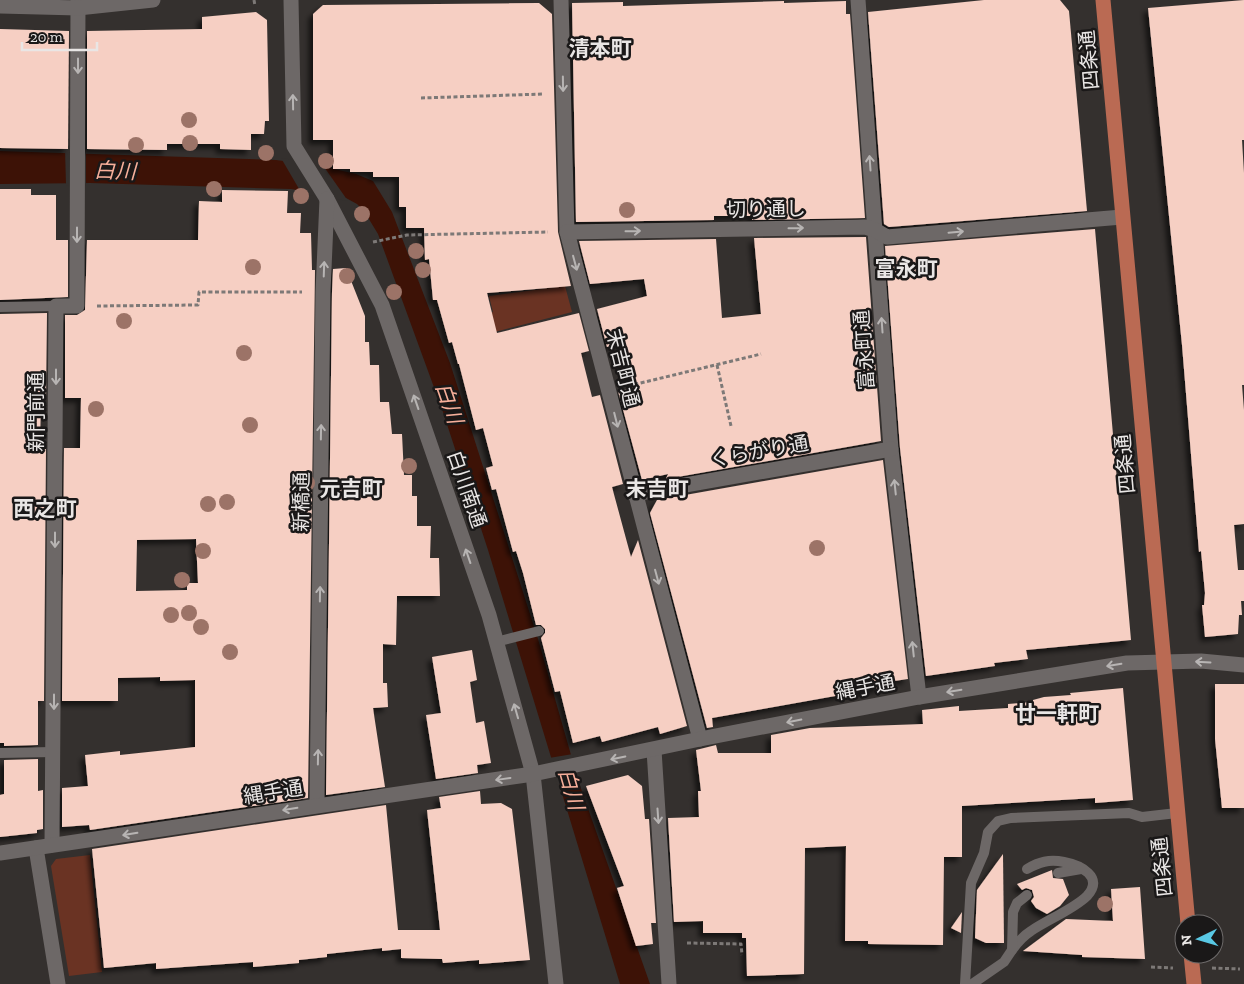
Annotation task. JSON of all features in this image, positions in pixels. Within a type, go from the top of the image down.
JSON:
[{"type":"main road","name":"四条通","points":[[1103,0],[1187,914]]},
{"type":"main road","points":[[1192,964],[1194,984]]},
{"type":"street","points":[[0,6],[153,0]]},
{"type":"street","name":"白川南通","points":[[291,0],[296,150],[327,199],[382,304],[504,640],[533,774],[556,984]]},
{"type":"street","name":"末吉町通","points":[[561,0],[567,232],[634,494],[700,739]]},
{"type":"street","name":"富永町通","points":[[858,0],[891,449],[919,697]]},
{"type":"street","points":[[56,306],[77,306],[78,4]]},
{"type":"street","name":"新橋通","points":[[317,805],[323,292],[327,199]]},
{"type":"street","name":"切り通し","points":[[567,232],[864,227],[875,230],[887,237],[1122,217]]},
{"type":"street","name":"新門前通","points":[[52,845],[56,306]]},
{"type":"street","name":"くらがり通","points":[[634,494],[891,449]]},
{"type":"street","name":"縄手通","points":[[0,853],[551,771],[700,739],[919,697],[1127,663],[1163,661],[1244,664]]},
{"type":"street","points":[[654,750],[669,984]]},
{"type":"street","points":[[36,848],[58,984]]},
{"type":"lane","points":[[0,307],[56,306]]},
{"type":"lane","points":[[504,640],[539,631]]},
{"type":"lane","points":[[0,753],[53,752]]},
{"type":"lane","points":[[965,984],[972,883],[984,853],[988,832],[998,821],[1011,818],[1129,813],[1142,817],[1177,813]]},
{"type":"lane","points":[[972,984],[1004,962],[1012,950],[1029,932],[1086,896],[1093,881],[1091,874],[1085,869],[1069,863],[1051,860],[1026,869]]},
{"type":"lane","points":[[1058,873],[1085,869]]},
{"type":"lane","points":[[1012,950],[1013,912],[1017,904],[1027,895]]},
{"type":"path","points":[[254,0],[255,6]]},
{"type":"path","points":[[421,98],[545,94]]},
{"type":"path","points":[[378,241],[407,235],[567,232]]},
{"type":"path","points":[[77,306],[198,305],[199,292],[323,292]]},
{"type":"path","points":[[608,391],[761,354]]},
{"type":"path","points":[[717,365],[731,426]]},
{"type":"path","points":[[686,952],[686,943],[741,944],[742,955]]},
{"type":"shaded area","points":[[565,286],[572,312],[487,334],[483,315],[493,312],[489,296]]},
{"type":"shaded area","points":[[90,855],[102,972],[69,976],[51,866],[56,859]]},
{"type":"water","name":"白川","points":[[0,151],[276,160],[321,166],[356,174],[373,181],[392,212],[450,363],[538,639],[579,783],[650,984],[620,984],[488,550],[443,412],[378,234],[364,211],[357,204],[346,198],[291,189],[90,183],[0,184]]},
{"type":"pier","points":[[65,149],[86,150],[86,186],[66,185]]},
{"type":"pier","points":[[281,158],[322,164],[348,201],[302,194]]},
{"type":"pier","points":[[573,754],[579,781],[557,785],[549,758]]},
{"type":"building","points":[[984,0],[1060,0],[1069,11],[1087,211],[889,227],[884,224],[868,12]]},
{"type":"building","points":[[1244,0],[1244,140],[1242,140],[1244,173],[1244,385],[1242,385],[1244,410],[1244,524],[1234,525],[1238,570],[1244,570],[1244,601],[1241,601],[1242,615],[1239,615],[1238,634],[1205,637],[1202,605],[1204,605],[1205,593],[1201,551],[1199,552],[1182,345],[1148,8]]},
{"type":"building","points":[[784,1],[784,3],[846,1],[846,14],[850,14],[865,218],[752,220],[752,216],[714,216],[714,220],[576,222],[572,3],[623,2],[623,6]]},
{"type":"building","points":[[539,3],[552,14],[558,232],[571,286],[487,293],[497,333],[579,313],[589,351],[581,353],[592,397],[600,395],[623,484],[612,487],[631,557],[638,540],[687,726],[660,734],[658,727],[602,742],[600,736],[573,743],[560,691],[555,692],[541,638],[545,633],[545,629],[541,625],[536,625],[516,551],[513,552],[496,489],[492,490],[486,468],[493,466],[483,428],[476,430],[452,342],[449,343],[437,300],[433,300],[429,259],[425,260],[424,228],[406,228],[406,207],[399,207],[399,177],[373,177],[373,172],[350,172],[350,169],[333,169],[333,140],[313,140],[313,14],[323,5]]},
{"type":"building","points":[[256,12],[267,20],[269,121],[265,121],[264,134],[251,134],[251,150],[220,149],[220,144],[167,144],[167,150],[87,149],[87,31],[202,29],[202,17]]},
{"type":"building","points":[[0,29],[69,31],[68,149],[0,148]]},
{"type":"building","points":[[0,189],[31,189],[31,195],[56,195],[56,240],[68,240],[68,297],[0,300]]},
{"type":"building","points":[[222,190],[288,191],[287,213],[301,213],[300,233],[311,233],[312,270],[315,270],[308,798],[90,830],[89,825],[62,827],[62,788],[88,786],[85,755],[120,751],[120,755],[195,747],[195,680],[160,681],[160,677],[118,678],[118,701],[62,701],[64,448],[80,448],[81,398],[65,398],[65,315],[77,315],[85,310],[87,240],[198,240],[199,201],[222,202]],"holes":[[[196,539],[198,583],[187,583],[187,590],[136,591],[137,540]]]},
{"type":"building","points":[[1095,229],[1131,640],[1026,650],[1028,659],[994,663],[995,666],[926,676],[900,448],[885,246]]},
{"type":"building","points":[[866,237],[881,441],[666,479],[668,474],[642,480],[618,391],[634,387],[622,343],[607,347],[597,309],[647,296],[644,279],[590,284],[579,241],[716,239],[722,318],[761,314],[754,238]]},
{"type":"building","points":[[346,268],[365,316],[365,342],[369,342],[370,365],[379,365],[380,402],[389,402],[392,434],[402,434],[404,475],[412,475],[412,496],[417,496],[417,526],[431,526],[430,558],[439,558],[440,596],[397,596],[396,645],[383,644],[383,683],[387,683],[388,707],[373,708],[385,787],[326,795],[332,292],[333,269]]},
{"type":"building","points":[[47,313],[46,399],[41,399],[40,448],[46,448],[44,701],[38,701],[38,745],[4,746],[4,743],[0,743],[0,314]]},
{"type":"building","points":[[883,460],[908,679],[880,683],[880,688],[712,718],[713,727],[707,728],[650,513],[657,500]]},
{"type":"building","points":[[472,650],[477,680],[470,682],[476,723],[484,721],[491,763],[477,765],[478,773],[436,779],[426,715],[441,713],[432,657]]},
{"type":"building","points":[[1215,684],[1244,684],[1244,808],[1222,808],[1215,739]]},
{"type":"building","points":[[1123,688],[1133,800],[1095,803],[1095,798],[962,806],[962,857],[944,857],[943,945],[868,944],[868,941],[845,941],[846,846],[805,848],[804,974],[747,976],[746,938],[742,938],[742,933],[703,933],[703,921],[674,922],[668,818],[699,817],[698,791],[701,791],[696,750],[716,745],[718,753],[771,753],[771,735],[810,728],[923,724],[922,710],[959,706],[959,711],[1008,708],[1008,704],[1033,702],[1033,700],[1044,697]]},
{"type":"building","points":[[38,759],[38,791],[43,790],[43,829],[37,830],[37,833],[0,837],[0,795],[4,794],[4,760]]},
{"type":"building","points":[[628,775],[642,786],[645,819],[649,819],[656,923],[651,923],[653,944],[636,946],[617,888],[624,886],[586,786]]},
{"type":"building","points":[[480,791],[481,804],[501,803],[512,809],[530,960],[479,964],[479,960],[443,963],[442,959],[401,958],[401,949],[382,951],[382,948],[327,954],[327,957],[299,960],[299,963],[253,967],[253,962],[156,969],[156,963],[104,968],[92,849],[386,805],[398,930],[440,930],[427,810],[441,808],[439,797]]},
{"type":"building","points":[[1003,854],[1004,943],[986,943],[975,938],[977,890]]},
{"type":"building","points":[[1052,870],[1053,878],[1063,879],[1069,895],[1060,906],[1047,914],[1036,908],[1031,901],[1034,897],[1032,890],[1026,888],[1022,890],[1017,884]]},
{"type":"building","points":[[1140,887],[1145,959],[1082,957],[1082,955],[1023,951],[1066,919],[1113,921],[1111,889]]},
{"type":"building","points":[[962,912],[961,933],[951,928]]},
{"type":"district","name":"清本町","points":[[600,49]]},
{"type":"district","name":"富永町","points":[[906,269]]},
{"type":"district","name":"元吉町","points":[[351,489]]},
{"type":"district","name":"末吉町","points":[[657,489]]},
{"type":"district","name":"西之町","points":[[45,509]]},
{"type":"district","name":"廿一軒町","points":[[1057,714]]}]
